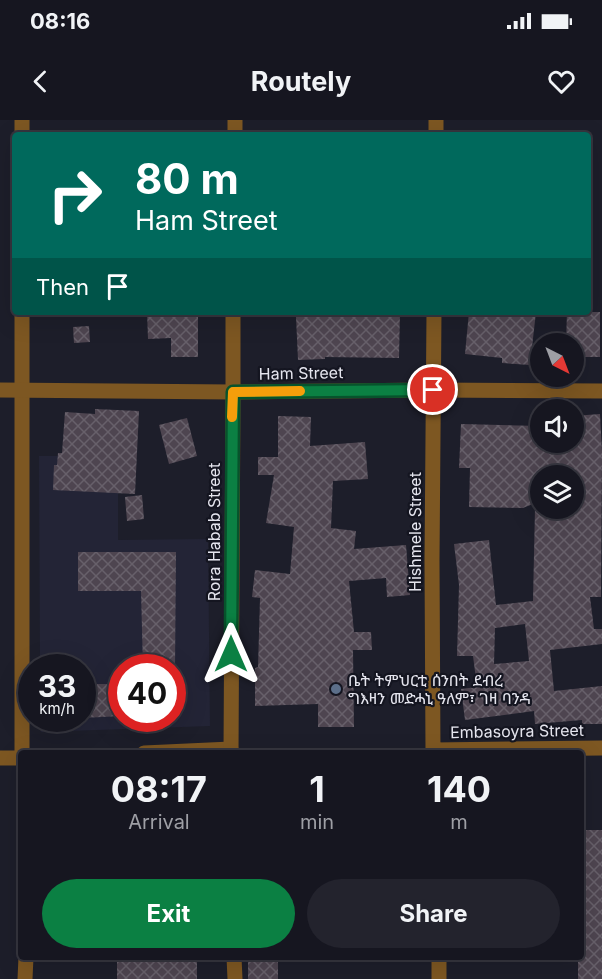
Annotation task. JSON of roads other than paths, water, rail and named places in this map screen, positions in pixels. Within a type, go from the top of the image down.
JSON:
[{"type":"street","points":[[22,315],[22,750]]},
{"type":"street","name":"Rora Habab Street","points":[[231,750],[233,315]]},
{"type":"street","name":"Hishmele Street","points":[[433,750],[434,315]]},
{"type":"street","name":"Ham Street","points":[[0,390],[602,391]]},
{"type":"street","name":"Embasoyra Street","points":[[518,750],[602,748]]},
{"type":"street","points":[[0,758],[18,758]]},
{"type":"street","points":[[25,979],[26,960]]},
{"type":"street","points":[[234,960],[235,979]]},
{"type":"street","points":[[439,960],[439,979]]},
{"type":"place","name":"ቤት ትምህርቲ ሰንበት ደብረ ግእዛን መድሓኒ ዓለም፣ ገዛ ባንዳ","points":[[336,689]]}]
